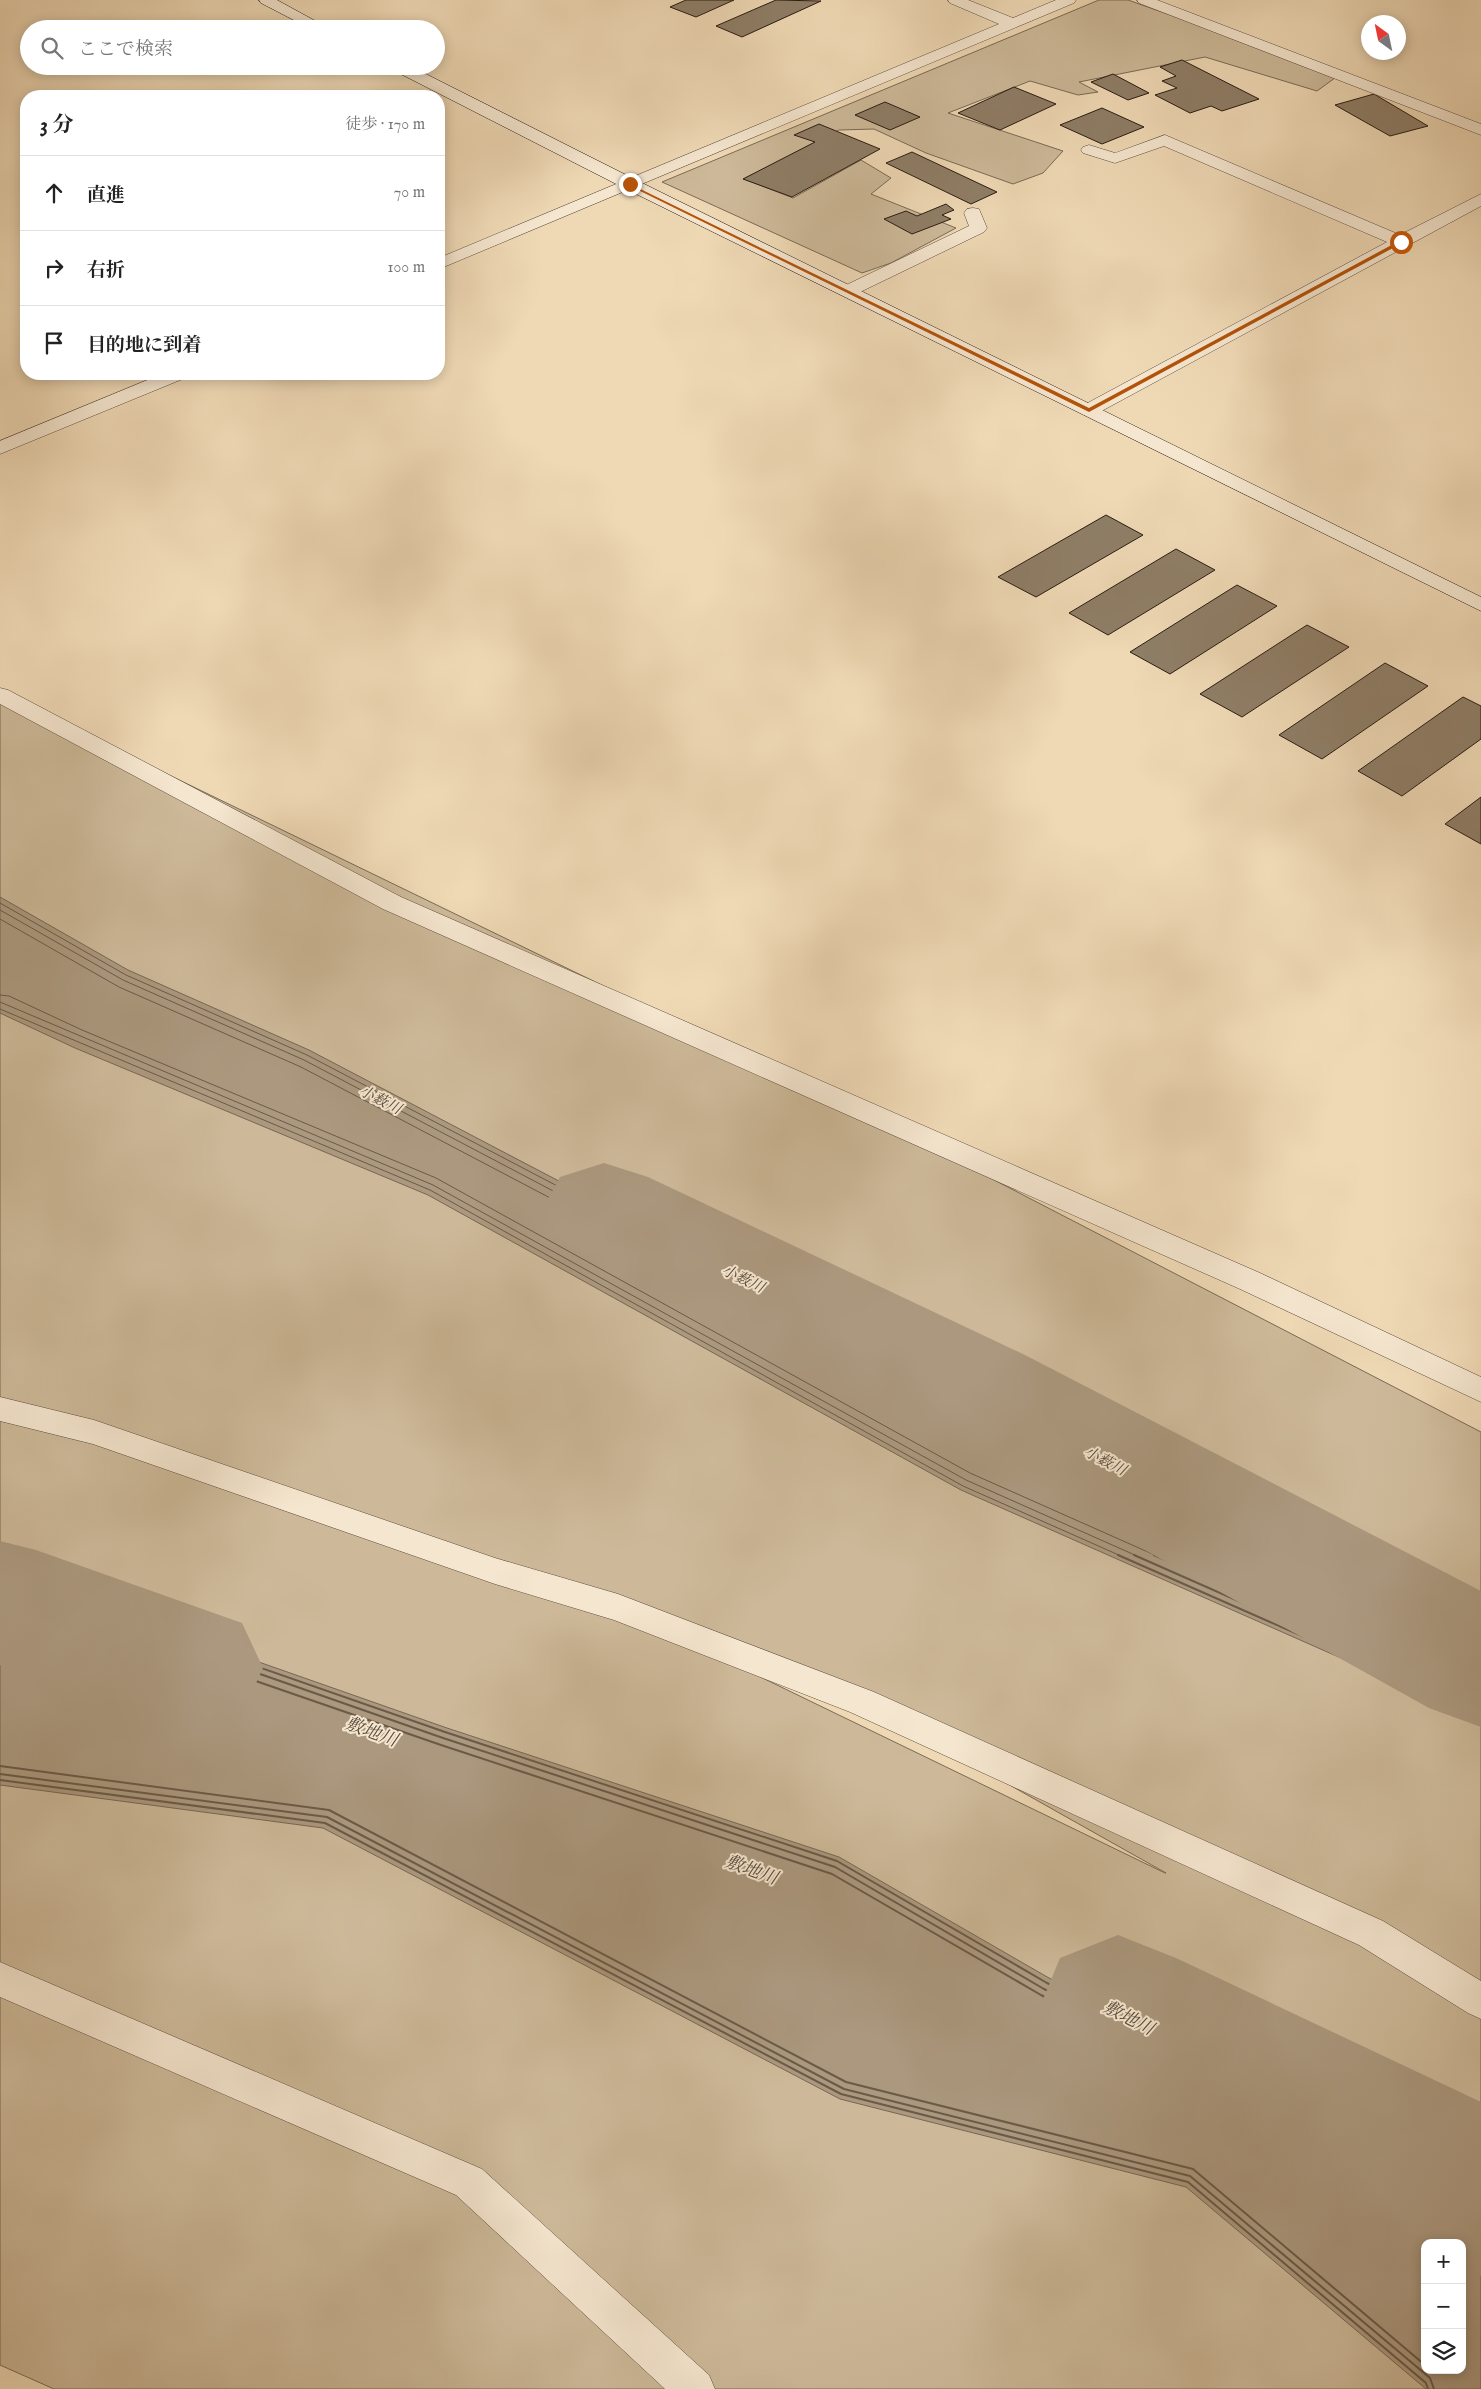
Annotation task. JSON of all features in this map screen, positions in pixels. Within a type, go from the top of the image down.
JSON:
[{"type":"street","points":[[266,0],[305,20]]},
{"type":"street","points":[[955,0],[1011,23]]},
{"type":"street","points":[[445,261],[1011,23],[1070,0]]},
{"type":"street","points":[[1144,0],[1481,130]]},
{"type":"street","points":[[415,75],[444,90]]},
{"type":"street","points":[[445,90],[630,184],[1481,605]]},
{"type":"street","points":[[1088,150],[1115,158],[1165,140],[1401,242]]},
{"type":"street","points":[[1089,410],[1481,199]]},
{"type":"street","points":[[848,291],[978,228],[973,213]]},
{"type":"street","points":[[0,448],[164,380]]},
{"type":"street","points":[[0,695],[392,903],[1250,1281],[1481,1390]]},
{"type":"street","points":[[0,1409],[94,1432],[495,1571],[618,1608],[862,1702],[1371,1933],[1481,2001]]},
{"type":"street","points":[[0,1979],[469,2182],[695,2389]]},
{"type":"shaded area","points":[[1099,0],[1128,0],[1339,75],[1317,91],[1205,57],[1079,82],[1098,92],[1078,95],[1030,81],[948,113],[1063,151],[1043,173],[1013,184],[926,153],[874,129],[839,130],[744,179],[793,198],[861,160],[891,178],[871,194],[956,228],[891,263],[862,273],[662,182]]},
{"type":"shaded area","points":[[0,693],[857,1109],[1481,1432],[1481,2389],[54,2389],[0,2365]],"holes":[[[682,1639],[862,1702],[1166,1873]]]},
{"type":"water","points":[[0,897],[128,970],[309,1050],[759,1286],[1022,1417],[1481,1663],[1481,1720],[961,1490],[428,1195],[75,1048],[0,1013]]},
{"type":"water","points":[[0,1603],[36,1612],[179,1634],[447,1728],[839,1857],[1049,1978],[1273,2091],[1481,2190],[1481,2389],[1426,2389],[1186,2187],[840,2099],[323,1828],[0,1785]]},
{"type":"building","points":[[686,0],[734,0],[696,17],[670,7]]},
{"type":"building","points":[[776,0],[821,1],[742,37],[716,26]]},
{"type":"building","points":[[1182,60],[1259,99],[1222,111],[1211,106],[1190,113],[1155,95],[1177,88],[1162,81],[1176,76],[1160,67]]},
{"type":"building","points":[[1113,74],[1149,93],[1128,100],[1091,82]]},
{"type":"building","points":[[1014,87],[1056,104],[1000,130],[958,113]]},
{"type":"building","points":[[1374,94],[1428,126],[1390,136],[1335,105]]},
{"type":"building","points":[[885,102],[920,117],[890,130],[855,115]]},
{"type":"building","points":[[1102,108],[1144,127],[1102,144],[1060,125]]},
{"type":"building","points":[[819,124],[880,149],[792,197],[743,179],[815,142],[794,135]]},
{"type":"building","points":[[912,152],[997,192],[971,204],[886,163]]},
{"type":"building","points":[[946,204],[954,210],[942,215],[951,219],[912,234],[884,219],[906,211],[917,216]]},
{"type":"building","points":[[1106,515],[1143,535],[1036,597],[998,577]]},
{"type":"building","points":[[1176,549],[1215,570],[1108,635],[1069,613]]},
{"type":"building","points":[[1237,585],[1277,606],[1170,674],[1130,652]]},
{"type":"building","points":[[1307,625],[1349,647],[1242,717],[1200,694]]},
{"type":"building","points":[[1385,663],[1428,686],[1322,759],[1279,735]]},
{"type":"building","points":[[1463,697],[1481,706],[1481,739],[1402,796],[1358,771]]},
{"type":"building","points":[[1481,797],[1481,844],[1445,824]]},
{"type":"waterway","name":"小薮川","points":[[604,1210],[976,1392],[1481,1663]]},
{"type":"waterway","name":"敷地川","points":[[0,1603],[36,1612],[190,1668]]},
{"type":"waterway","name":"敷地川","points":[[1118,2014],[1212,2062],[1481,2190]]},
{"type":"route","points":[[630,184],[1089,410],[1401,242]]}]
